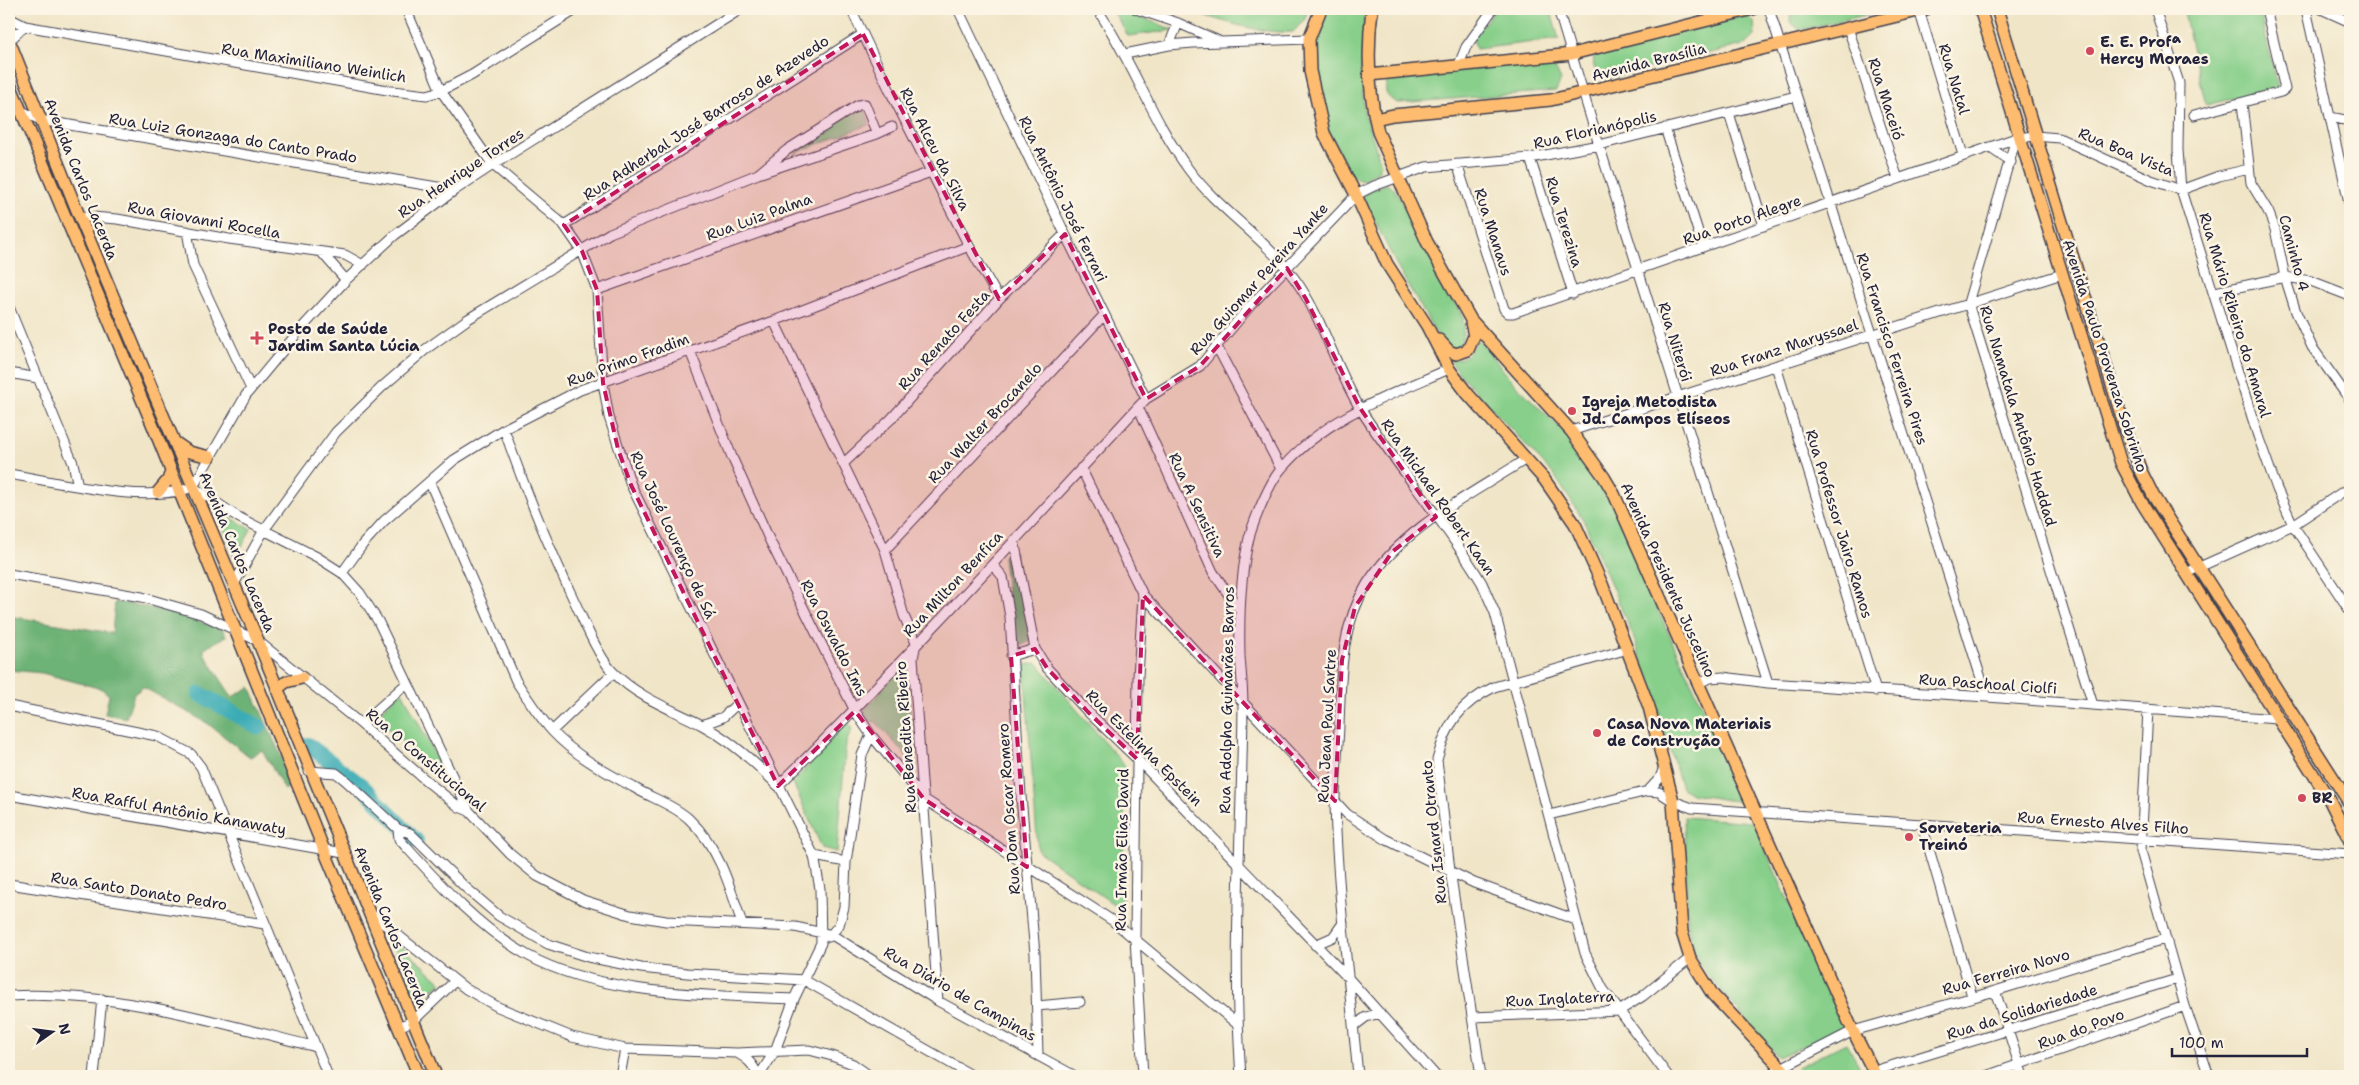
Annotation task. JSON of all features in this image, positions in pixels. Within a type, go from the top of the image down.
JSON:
[{"type":"main road","points":[[1321,9],[1309,39],[1310,71],[1324,133],[1356,195],[1387,264],[1426,326],[1449,369],[1467,393],[1560,500],[1575,524],[1628,649],[1649,707],[1673,801],[1682,932],[1690,958],[1713,996],[1785,1072]]},
{"type":"main road","name":"Avenida Presidente Juscelino","points":[[1372,9],[1369,32],[1368,75],[1378,132],[1427,242],[1471,320],[1571,431],[1614,494],[1854,1031],[1875,1074]]},
{"type":"main road","name":"Avenida Brasília","points":[[1368,75],[1572,54],[1753,9]]},
{"type":"main road","name":"Avenida Paulo Provenza Sobrinho","points":[[1980,9],[2018,138],[2121,463],[2142,503],[2329,799],[2350,841]]},
{"type":"main road","name":"Avenida Paulo Provenza Sobrinho","points":[[1997,9],[2125,428],[2141,471],[2154,497],[2200,566],[2350,804]]},
{"type":"main road","name":"Avenida Brasília","points":[[1375,119],[1393,115],[1551,100],[1922,10]]},
{"type":"main road","name":"Avenida Carlos Lacerda","points":[[9,40],[40,120],[233,586],[258,641],[436,1076]]},
{"type":"main road","name":"Avenida Carlos Lacerda","points":[[9,82],[14,110],[63,211],[180,492],[324,850],[419,1076]]},
{"type":"main road","points":[[63,211],[78,212]]},
{"type":"main road","points":[[1426,326],[1449,351],[1456,354],[1468,350],[1472,343],[1474,336],[1471,320]]},
{"type":"main road","points":[[174,441],[189,452],[210,457]]},
{"type":"main road","points":[[158,492],[168,480],[171,472]]},
{"type":"main road","points":[[276,688],[286,682],[302,678]]},
{"type":"street","name":"Rua José Lourenço de Sá","points":[[406,9],[441,91],[493,165],[564,225],[582,251],[596,290],[603,383],[618,449],[631,485],[814,856],[820,880],[822,932]]},
{"type":"street","name":"Rua Maximiliano Weinlich","points":[[9,18],[25,26],[393,91],[426,95],[441,91],[472,75],[577,9]]},
{"type":"street","name":"Rua Henrique Torres","points":[[193,487],[251,389],[299,331],[346,280],[395,235],[455,190],[493,165],[741,9]]},
{"type":"street","name":"Rua Alceu da Silva","points":[[851,9],[969,246],[1000,298]]},
{"type":"street","name":"Rua Antônio José Ferrari","points":[[958,9],[1146,399]]},
{"type":"street","name":"Rua Michael Robert Kaan","points":[[1097,9],[1125,54],[1151,108],[1189,170],[1206,189],[1270,248],[1287,268],[1306,298],[1360,408],[1482,583],[1495,613],[1576,920],[1592,971],[1619,1011],[1668,1076]]},
{"type":"street","points":[[1136,9],[1158,12],[1178,23],[1223,42]]},
{"type":"street","points":[[1458,67],[1466,47],[1492,9]]},
{"type":"street","name":"Rua Niterói","points":[[1558,9],[1677,397],[1768,683]]},
{"type":"street","name":"Rua Francisco Ferreira Pires","points":[[1769,9],[1830,204],[1874,334],[1987,697]]},
{"type":"street","name":"Rua Mário Ribeiro do Amaral","points":[[2155,9],[2179,83],[2178,150],[2182,190],[2258,436],[2293,526],[2350,611]]},
{"type":"street","points":[[2194,115],[2281,92],[2285,89],[2266,9]]},
{"type":"street","points":[[2306,9],[2350,207]]},
{"type":"street","points":[[2321,9],[2350,22]]},
{"type":"street","name":"Rua Natal","points":[[1922,10],[1962,155]]},
{"type":"street","points":[[1168,45],[1178,23]]},
{"type":"street","points":[[9,40],[25,26]]},
{"type":"street","name":"Rua Maceió","points":[[1848,28],[1898,179]]},
{"type":"street","name":"Rua Adherbal José Barroso de Azevedo","points":[[564,225],[863,34]]},
{"type":"street","points":[[1125,54],[1168,45],[1309,39]]},
{"type":"street","name":"Rua Florianópolis","points":[[1398,177],[1426,167],[1530,158],[1599,145],[1796,96]]},
{"type":"street","points":[[758,174],[787,150],[862,103],[865,104],[877,134]]},
{"type":"street","name":"Caminho 4","points":[[2242,103],[2249,169],[2253,188],[2268,211],[2275,230],[2296,312],[2312,347],[2350,400]]},
{"type":"street","name":"Rua Luiz Gonzaga do Canto Prado","points":[[14,110],[40,120],[455,190]]},
{"type":"street","points":[[1729,113],[1764,226]]},
{"type":"street","points":[[2330,117],[2350,121]]},
{"type":"street","points":[[233,586],[264,530],[336,432],[382,387],[426,350],[468,319],[616,230],[758,174],[892,128]]},
{"type":"street","points":[[1665,128],[1703,247]]},
{"type":"street","name":"Rua Boa Vista","points":[[2018,138],[2036,136],[2058,138],[2152,180],[2182,190],[2219,176],[2249,169]]},
{"type":"street","name":"Rua Porto Alegre","points":[[1504,309],[1508,313],[1513,313],[1572,294],[1830,204],[1962,155],[2018,138]]},
{"type":"street","name":"Rua Namatala Antônio Haddad","points":[[2018,138],[1968,303],[2093,705]]},
{"type":"street","points":[[1988,146],[2011,162]]},
{"type":"street","name":"Rua Terezina","points":[[1530,158],[1572,294]]},
{"type":"street","name":"Rua Manaus","points":[[1457,164],[1504,309]]},
{"type":"street","name":"Rua Luiz Palma","points":[[596,290],[931,172]]},
{"type":"street","name":"Rua Guiomar Pereira Yanke","points":[[1146,399],[1200,366],[1250,306],[1356,195],[1398,177]]},
{"type":"street","name":"Rua Guiomar Pereira Yanke","points":[[1342,210],[1347,208],[1357,209],[1365,214]]},
{"type":"street","name":"Rua Giovanni Rocella","points":[[78,212],[323,254],[345,255],[363,264]]},
{"type":"street","points":[[187,231],[192,265],[251,389]]},
{"type":"street","name":"Rua Renato Festa","points":[[844,463],[891,420],[1000,298],[1065,234]]},
{"type":"street","name":"Rua Primo Fradim","points":[[342,573],[363,544],[384,521],[430,483],[454,460],[504,429],[580,390],[774,321],[969,246]]},
{"type":"street","points":[[323,254],[346,280]]},
{"type":"street","name":"Rua Franz Maryssael","points":[[1571,431],[2062,274]]},
{"type":"street","points":[[2215,292],[2286,277],[2310,281],[2350,296]]},
{"type":"street","points":[[9,307],[73,463],[78,486]]},
{"type":"street","name":"Rua Walter Brocanelo","points":[[885,550],[1104,315]]},
{"type":"street","name":"Rua Benedita Ribeiro","points":[[774,321],[885,550],[904,616],[916,643],[913,658],[938,1001]]},
{"type":"street","points":[[1217,347],[1281,469]]},
{"type":"street","name":"Rua Oswaldo Ims","points":[[690,351],[732,457],[770,542],[855,711],[871,735],[924,799],[1113,921],[1237,1024]]},
{"type":"street","name":"Rua Professor Jairo Ramos","points":[[1776,366],[1876,691]]},
{"type":"street","name":"Rua Adolpho Guimarães Barros","points":[[1241,1076],[1237,1024],[1238,863],[1243,702],[1240,611],[1249,537],[1259,510],[1281,469],[1307,443],[1360,408],[1449,369]]},
{"type":"street","points":[[9,373],[38,378]]},
{"type":"street","name":"Rua Milton Benfica","points":[[778,786],[855,711],[916,643],[993,565],[1014,540],[1146,399]]},
{"type":"street","name":"Rua A Sensitiva","points":[[1138,407],[1213,572],[1240,611]]},
{"type":"street","points":[[504,429],[531,505],[555,561],[588,631],[613,672],[659,706],[702,725],[729,742],[778,786]]},
{"type":"street","name":"Rua Jean Paul Sartre","points":[[1358,1076],[1343,923],[1336,801],[1342,660],[1355,606],[1368,583],[1392,552],[1436,517],[1526,459]]},
{"type":"street","points":[[1081,468],[1143,595],[1356,821],[1385,839],[1474,883],[1576,920]]},
{"type":"street","points":[[9,474],[133,493],[180,492],[193,487],[238,517],[317,557],[342,573],[360,593],[378,621],[406,683],[469,811]]},
{"type":"street","points":[[430,483],[516,681],[552,731],[574,751],[631,787],[688,818],[705,836],[726,873],[742,924]]},
{"type":"street","points":[[2186,573],[2293,526],[2350,487]]},
{"type":"street","name":"Rua Estelinha Epstein","points":[[1014,540],[1035,649],[1047,668],[1349,979],[1436,1076]]},
{"type":"street","name":"Rua Dom Oscar Romero","points":[[993,565],[1003,577],[1010,617],[1011,656],[1035,954],[1038,1055]]},
{"type":"street","name":"Rua O Constitucional","points":[[9,574],[142,597],[201,614],[258,641],[361,724],[459,808],[469,811],[510,854],[538,876],[583,900],[641,917],[666,921],[795,927],[832,935]]},
{"type":"street","name":"Rua Irmão Elias David","points":[[1143,595],[1138,676],[1135,938],[1143,1076]]},
{"type":"street","points":[[1011,656],[1035,649]]},
{"type":"street","name":"Rua Isnard Otranto","points":[[1480,1075],[1450,870],[1437,760],[1441,743],[1456,715],[1466,704],[1486,691],[1512,681],[1628,649]]},
{"type":"street","points":[[552,731],[613,672]]},
{"type":"street","name":"Rua Paschoal Ciolfi","points":[[1698,683],[1710,678],[1723,677],[1768,683],[2277,719]]},
{"type":"street","points":[[361,724],[406,683]]},
{"type":"street","points":[[702,725],[723,717],[738,703]]},
{"type":"street","points":[[9,706],[157,736],[191,754],[201,767],[328,1076]]},
{"type":"street","points":[[2148,709],[2141,839],[2148,877],[2165,939],[2209,1076]]},
{"type":"street","points":[[821,942],[832,935],[839,925],[844,907],[846,862],[862,755],[871,735]]},
{"type":"street","points":[[1549,815],[1648,791],[1660,778],[1664,766]]},
{"type":"street","points":[[310,771],[336,774],[345,780],[398,829],[410,832],[465,887],[499,916],[530,935],[556,947],[588,957],[642,968],[687,973],[804,980],[973,1076]]},
{"type":"street","name":"Rua Ernesto Alves Filho","points":[[1648,791],[1659,792],[1673,801],[1692,808],[2350,854]]},
{"type":"street","name":"Rua Rafful Antônio Kanawaty","points":[[9,795],[344,853]]},
{"type":"street","points":[[1922,825],[1972,996]]},
{"type":"street","points":[[398,829],[399,838],[455,901],[498,936],[536,959],[568,973],[643,988],[685,993],[794,999]]},
{"type":"street","points":[[814,856],[846,862]]},
{"type":"street","name":"Rua Santo Donato Pedro","points":[[9,884],[265,924]]},
{"type":"street","points":[[370,913],[454,982],[521,1018],[572,1036],[625,1049],[737,1053],[800,1049],[821,1052],[853,1064],[870,1076]]},
{"type":"street","points":[[1315,945],[1333,937],[1343,923]]},
{"type":"street","points":[[737,1053],[748,1058],[758,1076],[775,1051],[794,999],[821,942],[822,932]]},
{"type":"street","name":"Rua Diário de Campinas","points":[[832,935],[938,1001],[1075,1076]]},
{"type":"street","name":"Rua Ferreira Novo","points":[[1854,1031],[1995,991],[2165,939]]},
{"type":"street","name":"Rua Inglaterra","points":[[1473,1017],[1619,1011],[1643,996],[1690,958]]},
{"type":"street","name":"Rua da Solidariedade","points":[[1875,1074],[2178,979]]},
{"type":"street","points":[[398,1027],[413,1021],[454,982]]},
{"type":"street","points":[[1995,991],[2018,1066],[2023,1076]]},
{"type":"street","points":[[9,996],[102,999],[153,1008],[316,1047]]},
{"type":"street","points":[[94,1076],[102,999]]},
{"type":"street","points":[[1037,1006],[1080,1002]]},
{"type":"street","name":"Rua do Povo","points":[[1986,1076],[2185,1006]]},
{"type":"street","points":[[1354,1026],[1366,1017],[1380,1013]]},
{"type":"street","points":[[1770,1076],[1785,1072],[1854,1031]]},
{"type":"street","points":[[620,1076],[625,1049]]},
{"type":"highlighted area","points":[[863,34],[999,299],[1065,234],[1146,399],[1200,366],[1287,268],[1306,299],[1360,408],[1436,517],[1392,552],[1355,607],[1342,660],[1335,801],[1143,595],[1137,759],[1088,712],[1047,668],[1035,649],[1011,656],[1027,867],[924,799],[855,711],[778,786],[631,485],[618,449],[603,383],[597,290],[582,251],[564,225]]},
{"type":"green space","points":[[1112,9],[1119,9],[1174,30],[1128,36]]},
{"type":"green space","points":[[1182,9],[1308,9],[1305,19],[1293,32],[1279,32],[1251,28]]},
{"type":"green space","points":[[1322,9],[1365,9],[1361,69],[1364,112],[1381,164],[1378,171],[1363,180],[1356,179],[1350,173],[1328,131],[1319,103],[1312,39]]},
{"type":"green space","points":[[1496,9],[1550,9],[1559,39],[1476,49],[1473,37]]},
{"type":"green space","points":[[1791,9],[1892,9],[1800,30],[1790,22]]},
{"type":"green space","points":[[2183,9],[2259,9],[2278,88],[2206,105]]},
{"type":"green space","points":[[1741,16],[1748,17],[1754,22],[1755,36],[1747,44],[1607,78],[1602,77],[1594,68],[1596,51]]},
{"type":"green space","points":[[1547,62],[1556,70],[1561,80],[1556,91],[1398,103],[1393,101],[1386,92],[1386,85],[1390,76]]},
{"type":"green space","points":[[863,104],[870,124],[793,154]]},
{"type":"green space","points":[[1386,184],[1394,188],[1463,318],[1464,327],[1461,344],[1455,348],[1443,345],[1399,270],[1363,197],[1366,192]]},
{"type":"green space","points":[[1478,339],[1512,381],[1564,432],[1608,491],[1654,602],[1747,803],[1691,794],[1682,788],[1636,643],[1584,521],[1554,475],[1458,372],[1450,360],[1464,357]]},
{"type":"green space","points":[[217,510],[251,529],[235,559]]},
{"type":"green space","points":[[1014,551],[1031,641],[1013,650],[1003,556]]},
{"type":"green space","points":[[115,602],[143,606],[170,613],[223,630],[226,636],[204,649],[204,653],[232,697],[250,687],[293,783],[285,790],[262,750],[250,757],[207,723],[143,687],[134,694],[126,718],[105,714],[109,695],[102,689],[42,673],[9,670],[9,616],[112,633]]},
{"type":"green space","points":[[906,661],[914,764],[876,722],[868,720],[864,711]]},
{"type":"green space","points":[[1037,663],[1125,766],[1122,910],[1038,851],[1024,665]]},
{"type":"green space","points":[[402,691],[450,784],[375,717]]},
{"type":"green space","points":[[848,721],[852,730],[846,742],[837,852],[822,848],[793,783]]},
{"type":"green space","points":[[1684,817],[1753,822],[1845,1029],[1778,1057],[1702,968],[1693,950],[1688,927]]},
{"type":"green space","points":[[389,935],[442,983],[416,1000]]},
{"type":"green space","points":[[1846,1043],[1865,1076],[1804,1076],[1796,1068]]},
{"type":"waterway","points":[[200,694],[259,727]]},
{"type":"waterway","points":[[308,745],[362,786],[416,841]]},
{"type":"place","name":"E. E. Profª Hercy Moraes","points":[[2090,51]]},
{"type":"place","name":"Posto de Saúde Jardim Santa Lúcia","points":[[257,338]]},
{"type":"place","name":"Igreja Metodista Jd. Campos Elíseos","points":[[1572,411]]},
{"type":"place","name":"Casa Nova Materiais de Construção","points":[[1597,733]]},
{"type":"place","name":"BR","points":[[2302,798]]},
{"type":"place","name":"Sorveteria Treinó","points":[[1909,837]]}]
